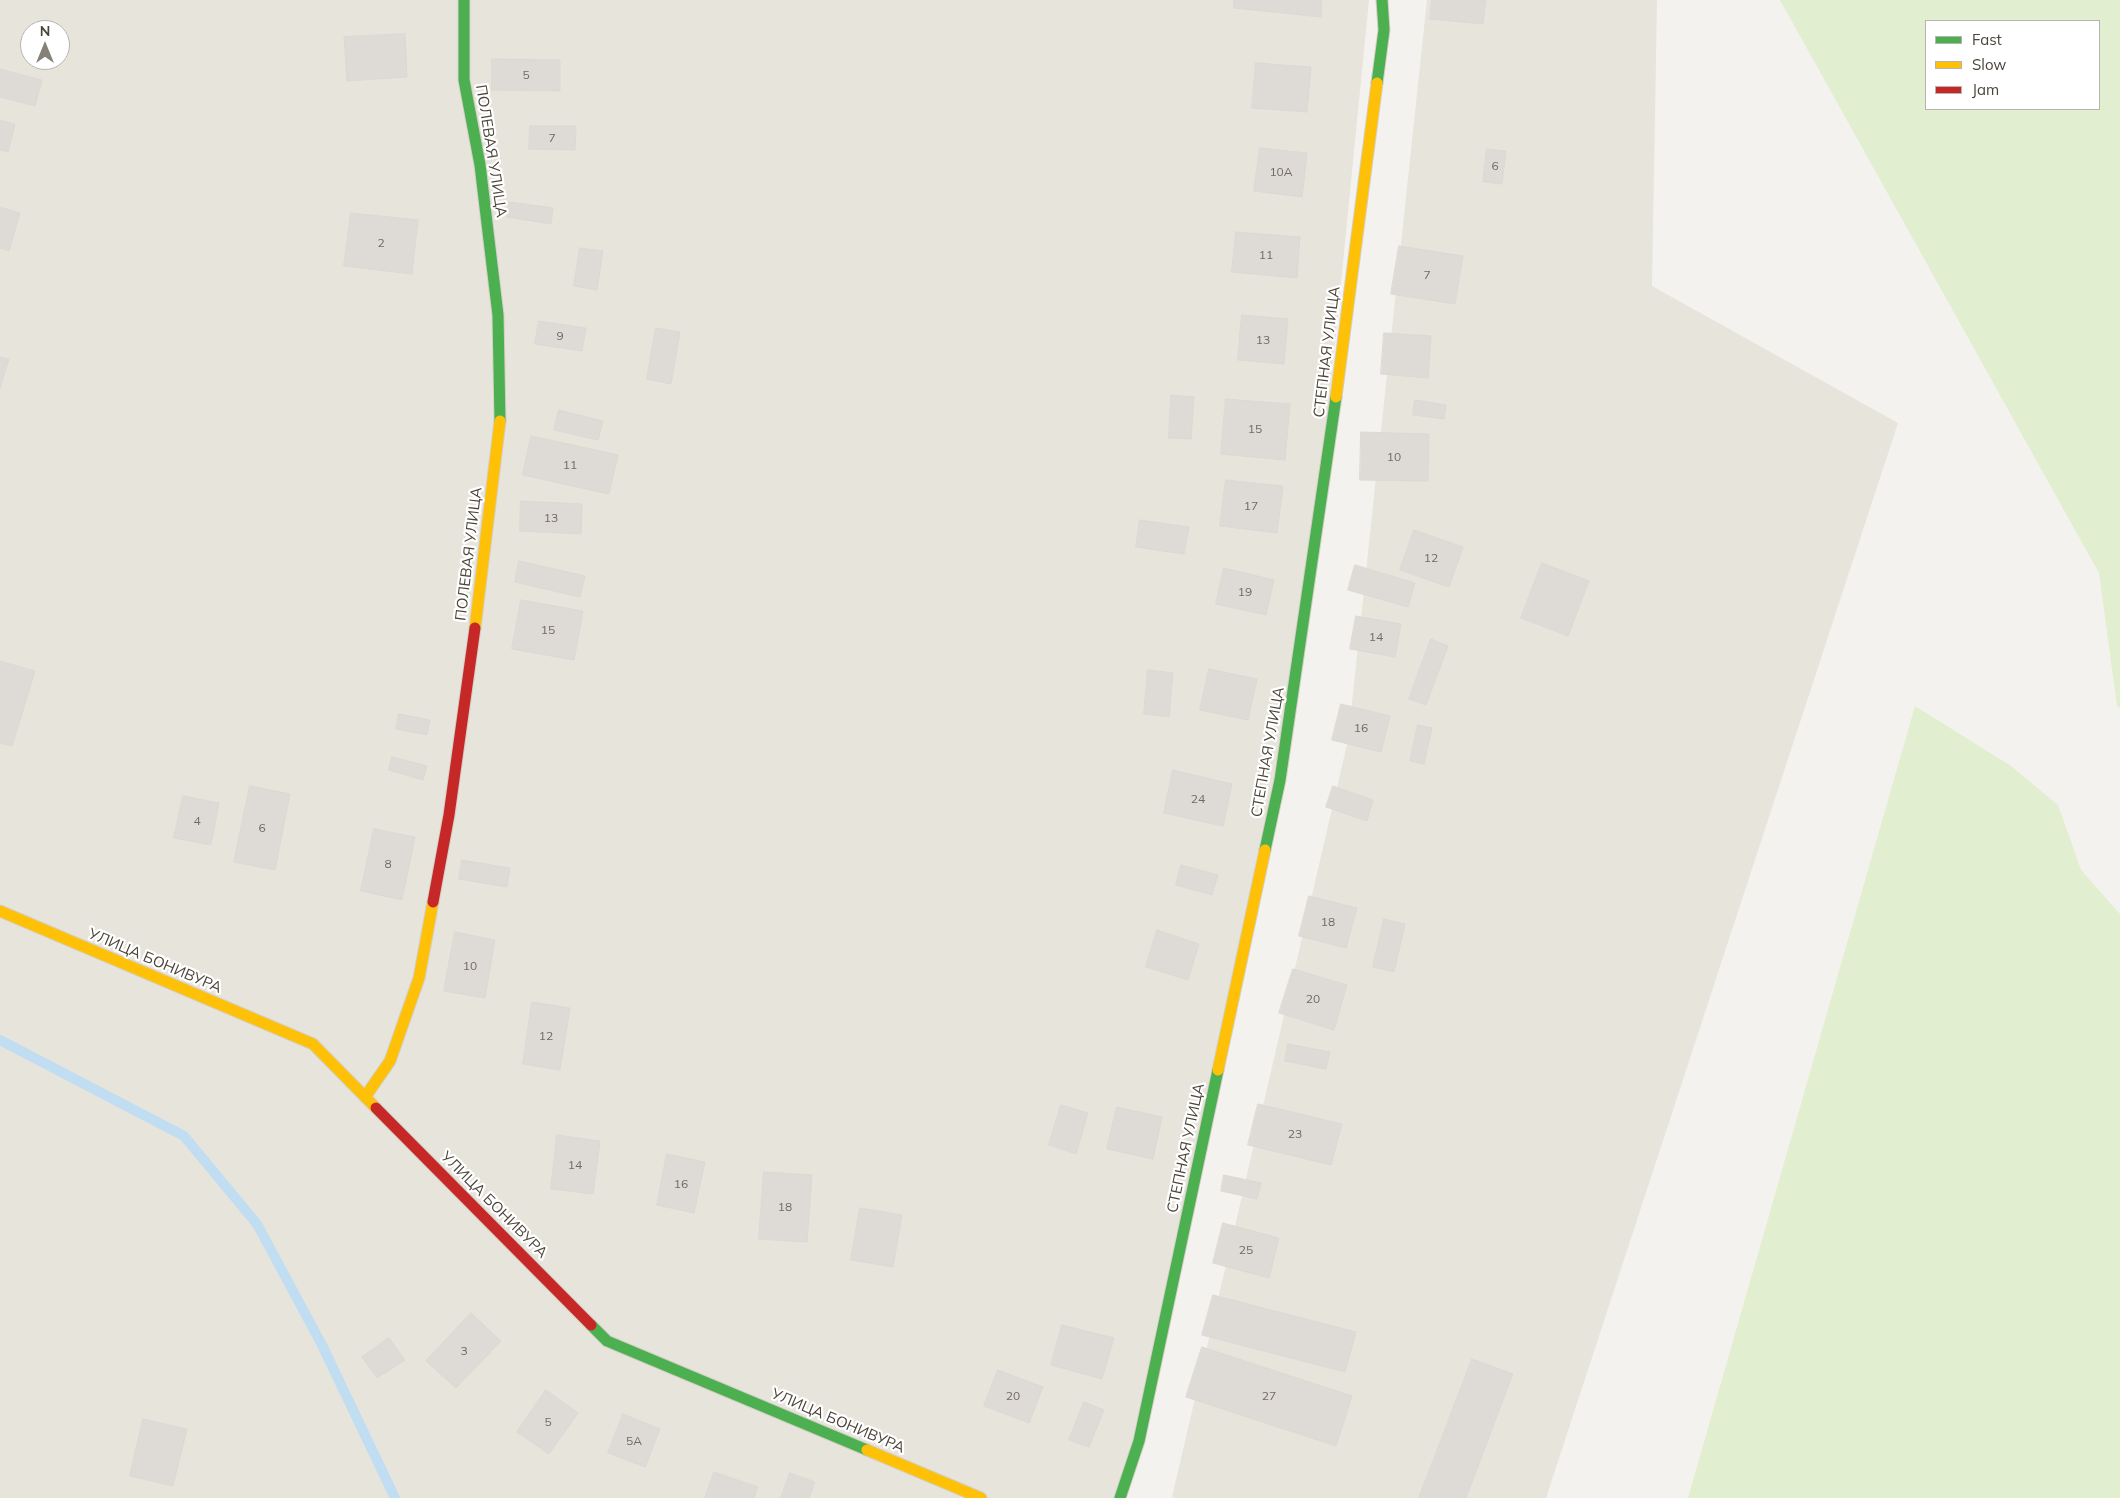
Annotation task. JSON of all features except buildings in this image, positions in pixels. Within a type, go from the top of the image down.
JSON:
[{"type":"street","name":"ПОЛЕВАЯ УЛИЦА","points":[[365,1096],[390,1061],[419,978],[449,815],[480,592],[500,419],[498,315],[480,165],[464,80],[464,0]]},
{"type":"street","name":"СТЕПНАЯ УЛИЦА","points":[[1120,1498],[1139,1442],[1280,780],[1328,464],[1384,30],[1382,0]]},
{"type":"street","name":"УЛИЦА БОНИВУРА","points":[[0,911],[313,1044],[608,1341],[981,1498]]},
{"type":"shaded area","points":[[0,0],[1369,0],[1303,666],[1120,1498],[0,1498]]},
{"type":"shaded area","points":[[1427,0],[1657,0],[1652,286],[1898,423],[1546,1498],[1176,1498],[1172,1497],[1348,740]]},
{"type":"green space","points":[[1780,0],[2120,0],[2120,708],[2117,706],[2099,573]]},
{"type":"green space","points":[[1915,706],[2011,766],[2058,805],[2081,870],[2120,914],[2120,1498],[1688,1498]]},
{"type":"waterway","points":[[0,1040],[184,1136],[257,1224],[322,1345],[395,1498]]},
{"type":"traffic: fast","points":[[464,0],[464,80],[480,165],[498,315],[500,421]]},
{"type":"traffic: fast","points":[[1377,83],[1384,30],[1382,0]]},
{"type":"traffic: fast","points":[[1265,850],[1280,780],[1336,397]]},
{"type":"traffic: fast","points":[[1120,1498],[1139,1441],[1218,1070]]},
{"type":"traffic: fast","points":[[591,1325],[607,1341],[867,1450]]},
{"type":"traffic: slow","points":[[1336,397],[1377,83]]},
{"type":"traffic: slow","points":[[475,628],[500,421]]},
{"type":"traffic: slow","points":[[1218,1070],[1265,850]]},
{"type":"traffic: slow","points":[[365,1097],[390,1061],[419,978],[433,902]]},
{"type":"traffic: slow","points":[[0,911],[313,1044],[376,1108]]},
{"type":"traffic: slow","points":[[867,1450],[981,1498]]},
{"type":"traffic: jam","points":[[433,902],[449,815],[475,628]]},
{"type":"traffic: jam","points":[[376,1108],[591,1325]]}]
